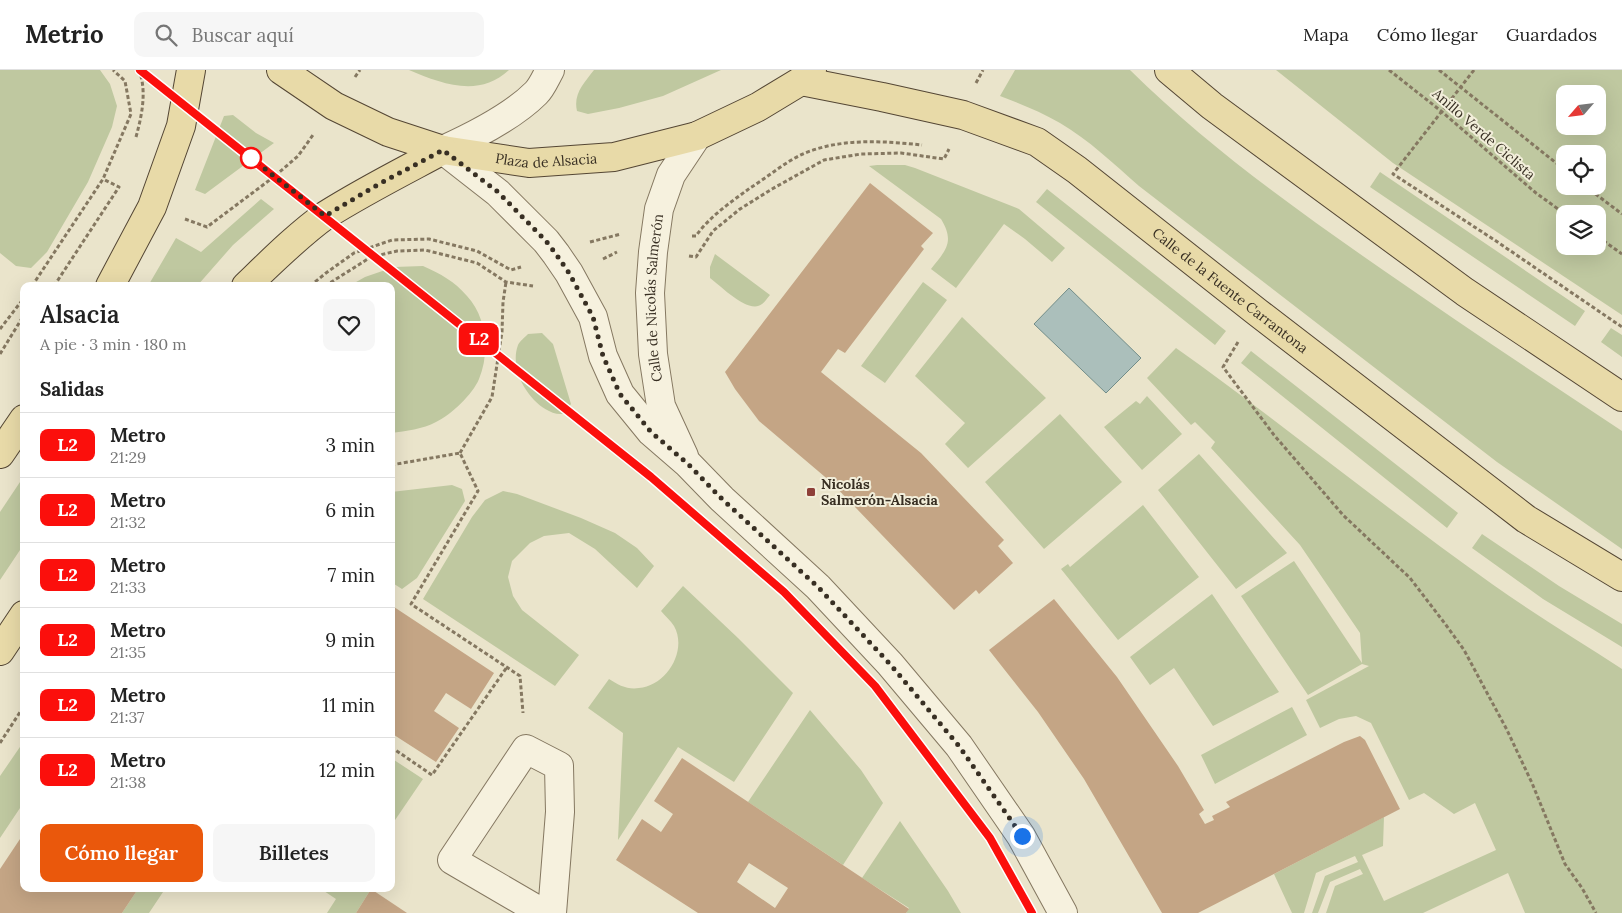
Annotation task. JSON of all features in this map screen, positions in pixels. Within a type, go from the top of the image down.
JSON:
[{"type":"main road","points":[[112,282],[152,207],[181,126],[191,70]]},
{"type":"main road","name":"Plaza de Alsacia","points":[[281,70],[334,106],[388,132],[443,150],[529,163],[614,157],[697,136],[758,107],[806,76]]},
{"type":"main road","points":[[1169,70],[1212,106],[1465,292],[1622,397]]},
{"type":"main road","name":"Calle de la Fuente Carrantona","points":[[806,76],[882,97],[963,115],[1037,142],[1077,170],[1256,312],[1526,518],[1622,577]]},
{"type":"main road","points":[[250,282],[325,216],[379,184],[443,150]]},
{"type":"main road","points":[[0,454],[20,425]]},
{"type":"main road","points":[[0,651],[20,621]]},
{"type":"street","points":[[443,150],[484,131],[511,112],[537,92],[550,70]]},
{"type":"street","name":"Calle de Nicolás Salmerón","points":[[688,464],[661,406],[652,354],[650,293],[659,208],[671,175],[697,136]]},
{"type":"street","name":"Calle de Nicolás Salmerón","points":[[443,150],[498,192],[546,241],[569,273],[593,317],[603,356],[620,394],[651,432],[688,464],[722,499],[818,587],[890,664],[959,746],[1022,836],[1063,913]]},
{"type":"street","points":[[543,913],[452,860],[526,749],[559,766],[560,812],[552,913]]},
{"type":"path","points":[[35,282],[103,179],[131,114],[125,81],[113,70]]},
{"type":"path","points":[[134,144],[143,108],[142,80],[139,70]]},
{"type":"path","name":"Anillo Verde Ciclista","points":[[1389,70],[1441,111],[1536,193],[1556,207]]},
{"type":"path","points":[[1439,70],[1556,163]]},
{"type":"path","points":[[1474,70],[1393,174],[1493,239],[1622,327]]},
{"type":"path","points":[[685,236],[696,236],[703,225],[742,194],[805,154],[839,144],[886,141],[938,147],[963,115]]},
{"type":"path","points":[[688,256],[696,257],[713,231],[740,209],[772,188],[824,160],[861,154],[901,153],[944,159],[952,144]]},
{"type":"path","points":[[103,179],[152,207],[207,227],[275,176],[325,216],[371,257]]},
{"type":"path","points":[[57,282],[119,187],[122,179]]},
{"type":"path","points":[[1597,195],[1622,214]]},
{"type":"path","points":[[585,244],[600,238],[626,232]]},
{"type":"path","points":[[315,282],[326,272],[362,250],[392,240],[429,239],[476,251],[511,270],[523,266]]},
{"type":"path","points":[[1606,243],[1622,254]]},
{"type":"path","points":[[598,261],[623,249]]},
{"type":"path","points":[[331,282],[371,257],[397,251],[425,250],[454,256],[477,264],[506,282],[538,286]]},
{"type":"path","points":[[460,453],[492,397],[502,332],[506,282]]},
{"type":"path","points":[[0,329],[20,303]]},
{"type":"path","points":[[1256,312],[1223,367],[1274,435],[1343,515],[1410,578],[1464,650],[1508,730],[1532,782],[1565,864],[1582,888],[1596,913]]},
{"type":"path","points":[[0,354],[20,322]]},
{"type":"path","points":[[395,464],[460,453]]},
{"type":"path","points":[[460,453],[478,492],[411,604],[520,676],[526,749]]},
{"type":"path","points":[[395,750],[432,775],[507,668]]},
{"type":"path","points":[[0,743],[20,712]]},
{"type":"green space","points":[[0,70],[100,70],[110,84],[117,106],[112,127],[88,182],[47,252],[31,268],[16,266],[0,253]]},
{"type":"green space","points":[[409,70],[509,70],[497,79],[485,84],[460,86],[434,80]]},
{"type":"green space","points":[[594,70],[721,70],[663,96],[588,114],[577,111],[576,105],[580,89]]},
{"type":"green space","points":[[1015,70],[1130,70],[1190,125],[1252,176],[1413,291],[1622,431],[1622,549],[1497,462],[1139,186],[1081,137],[1046,115],[1000,96]]},
{"type":"green space","points":[[1276,70],[1622,70],[1622,315],[1393,163]]},
{"type":"green space","points":[[233,115],[256,133],[274,143],[205,194],[195,190],[224,116]]},
{"type":"green space","points":[[905,165],[915,168],[1019,209],[1065,248],[1052,262],[1004,224],[956,288],[931,269],[947,246],[947,234],[941,219],[869,166]]},
{"type":"green space","points":[[1380,172],[1585,311],[1575,326],[1370,187]]},
{"type":"green space","points":[[1047,189],[1226,331],[1215,345],[1036,202]]},
{"type":"green space","points":[[261,199],[274,209],[233,245],[201,282],[150,282],[176,238],[201,252]]},
{"type":"green space","points":[[715,254],[770,295],[762,304],[750,306],[743,303],[710,278],[710,267]]},
{"type":"green space","points":[[423,266],[452,282],[474,305],[479,314],[485,336],[485,358],[479,379],[461,404],[436,422],[395,432],[395,282],[356,282],[394,267]]},
{"type":"green space","points":[[923,282],[947,300],[885,383],[861,366]]},
{"type":"green space","points":[[962,317],[1046,398],[968,468],[945,444],[965,423],[915,376]]},
{"type":"green space","points":[[1611,328],[1622,335],[1622,357],[1601,342]]},
{"type":"green space","points":[[542,333],[553,344],[571,404],[564,414],[553,413],[534,400],[518,374],[516,354],[518,345],[528,334]]},
{"type":"green space","points":[[1176,348],[1492,584],[1622,669],[1622,913],[1525,913],[1508,873],[1423,913],[1326,913],[1335,886],[1363,874],[1360,869],[1330,882],[1318,913],[1312,913],[1325,876],[1358,862],[1355,856],[1316,873],[1304,913],[1292,913],[1274,874],[1384,817],[1383,846],[1362,855],[1384,901],[1496,850],[1475,803],[1454,814],[1424,793],[1409,800],[1371,723],[1356,716],[1339,719],[1320,728],[1306,700],[1369,666],[1362,664],[1308,695],[1241,596],[1294,561],[1362,663],[1360,633],[1300,545],[1211,448],[1215,442],[1195,422],[1191,425],[1147,378]]},
{"type":"green space","points":[[1251,351],[1458,513],[1447,528],[1241,363]]},
{"type":"green space","points":[[1147,396],[1182,434],[1142,470],[1104,427],[1136,401],[1140,404]]},
{"type":"green space","points":[[1060,414],[1122,482],[1044,549],[985,482]]},
{"type":"green space","points":[[1199,454],[1287,553],[1236,589],[1158,490]]},
{"type":"green space","points":[[20,482],[20,550],[0,580],[0,512]]},
{"type":"green space","points":[[452,485],[462,489],[465,501],[417,578],[402,589],[395,585],[395,492]]},
{"type":"green space","points":[[503,491],[517,494],[581,518],[615,533],[637,548],[654,566],[637,588],[595,549],[569,533],[544,536],[530,543],[512,561],[508,577],[513,596],[522,610],[579,655],[555,686],[423,599],[472,517],[485,500]]},
{"type":"green space","points":[[1143,505],[1199,577],[1118,640],[1061,569],[1068,564],[1070,567]]},
{"type":"green space","points":[[1482,534],[1559,586],[1622,624],[1622,647],[1543,599],[1472,548]]},
{"type":"green space","points":[[683,586],[793,693],[734,782],[678,747],[618,840],[623,733],[588,708],[609,679],[623,686],[635,688],[649,686],[666,674],[676,656],[678,636],[673,624],[661,611]]},
{"type":"green space","points":[[1212,594],[1279,692],[1213,726],[1174,668],[1150,685],[1130,657]]},
{"type":"green space","points":[[1292,707],[1307,735],[1215,784],[1201,755]]},
{"type":"green space","points":[[810,710],[861,770],[883,803],[843,865],[748,802]]},
{"type":"green space","points":[[20,747],[20,808],[0,838],[0,776]]},
{"type":"green space","points":[[395,761],[423,779],[395,820]]},
{"type":"green space","points":[[900,821],[961,913],[906,913],[909,908],[862,878]]},
{"type":"green space","points":[[136,892],[163,892],[149,913],[122,913]]},
{"type":"green space","points":[[326,892],[369,892],[356,913],[327,913],[336,899]]},
{"type":"shaded area","points":[[1069,288],[1141,358],[1106,393],[1034,324]]},
{"type":"building","points":[[870,183],[933,233],[921,246],[924,249],[845,353],[838,349],[821,372],[921,453],[1004,540],[998,546],[1013,563],[979,594],[976,590],[954,610],[831,482],[759,421],[725,372]]},
{"type":"building","points":[[1054,599],[1117,677],[1178,766],[1204,810],[1199,814],[1205,824],[1214,820],[1212,816],[1230,807],[1226,802],[1344,742],[1360,736],[1365,740],[1400,809],[1198,913],[1162,913],[1084,779],[1038,712],[989,650]]},
{"type":"building","points":[[395,608],[494,673],[471,709],[446,693],[434,711],[459,728],[436,762],[395,736]]},
{"type":"building","points":[[682,758],[909,909],[906,913],[698,913],[616,860],[642,819],[661,832],[673,814],[654,801]],"holes":[[[749,863],[788,888],[775,908],[737,882]]]},
{"type":"building","points":[[20,839],[20,892],[136,892],[122,913],[0,913],[0,869]]},
{"type":"building","points":[[369,892],[376,892],[407,913],[356,913]]},
{"type":"metro line","name":"L2","points":[[140,70],[651,477],[784,592],[875,686],[990,838],[1032,913]]},
{"type":"place","name":"Nicolás Salmerón-Alsacia","points":[[811,492]]},
{"type":"route","points":[[251,158],[325,216],[379,184],[443,150],[498,192],[546,241],[569,273],[593,317],[603,356],[620,394],[651,432],[688,464],[722,499],[818,587],[890,664],[959,746],[1022,836]]}]
